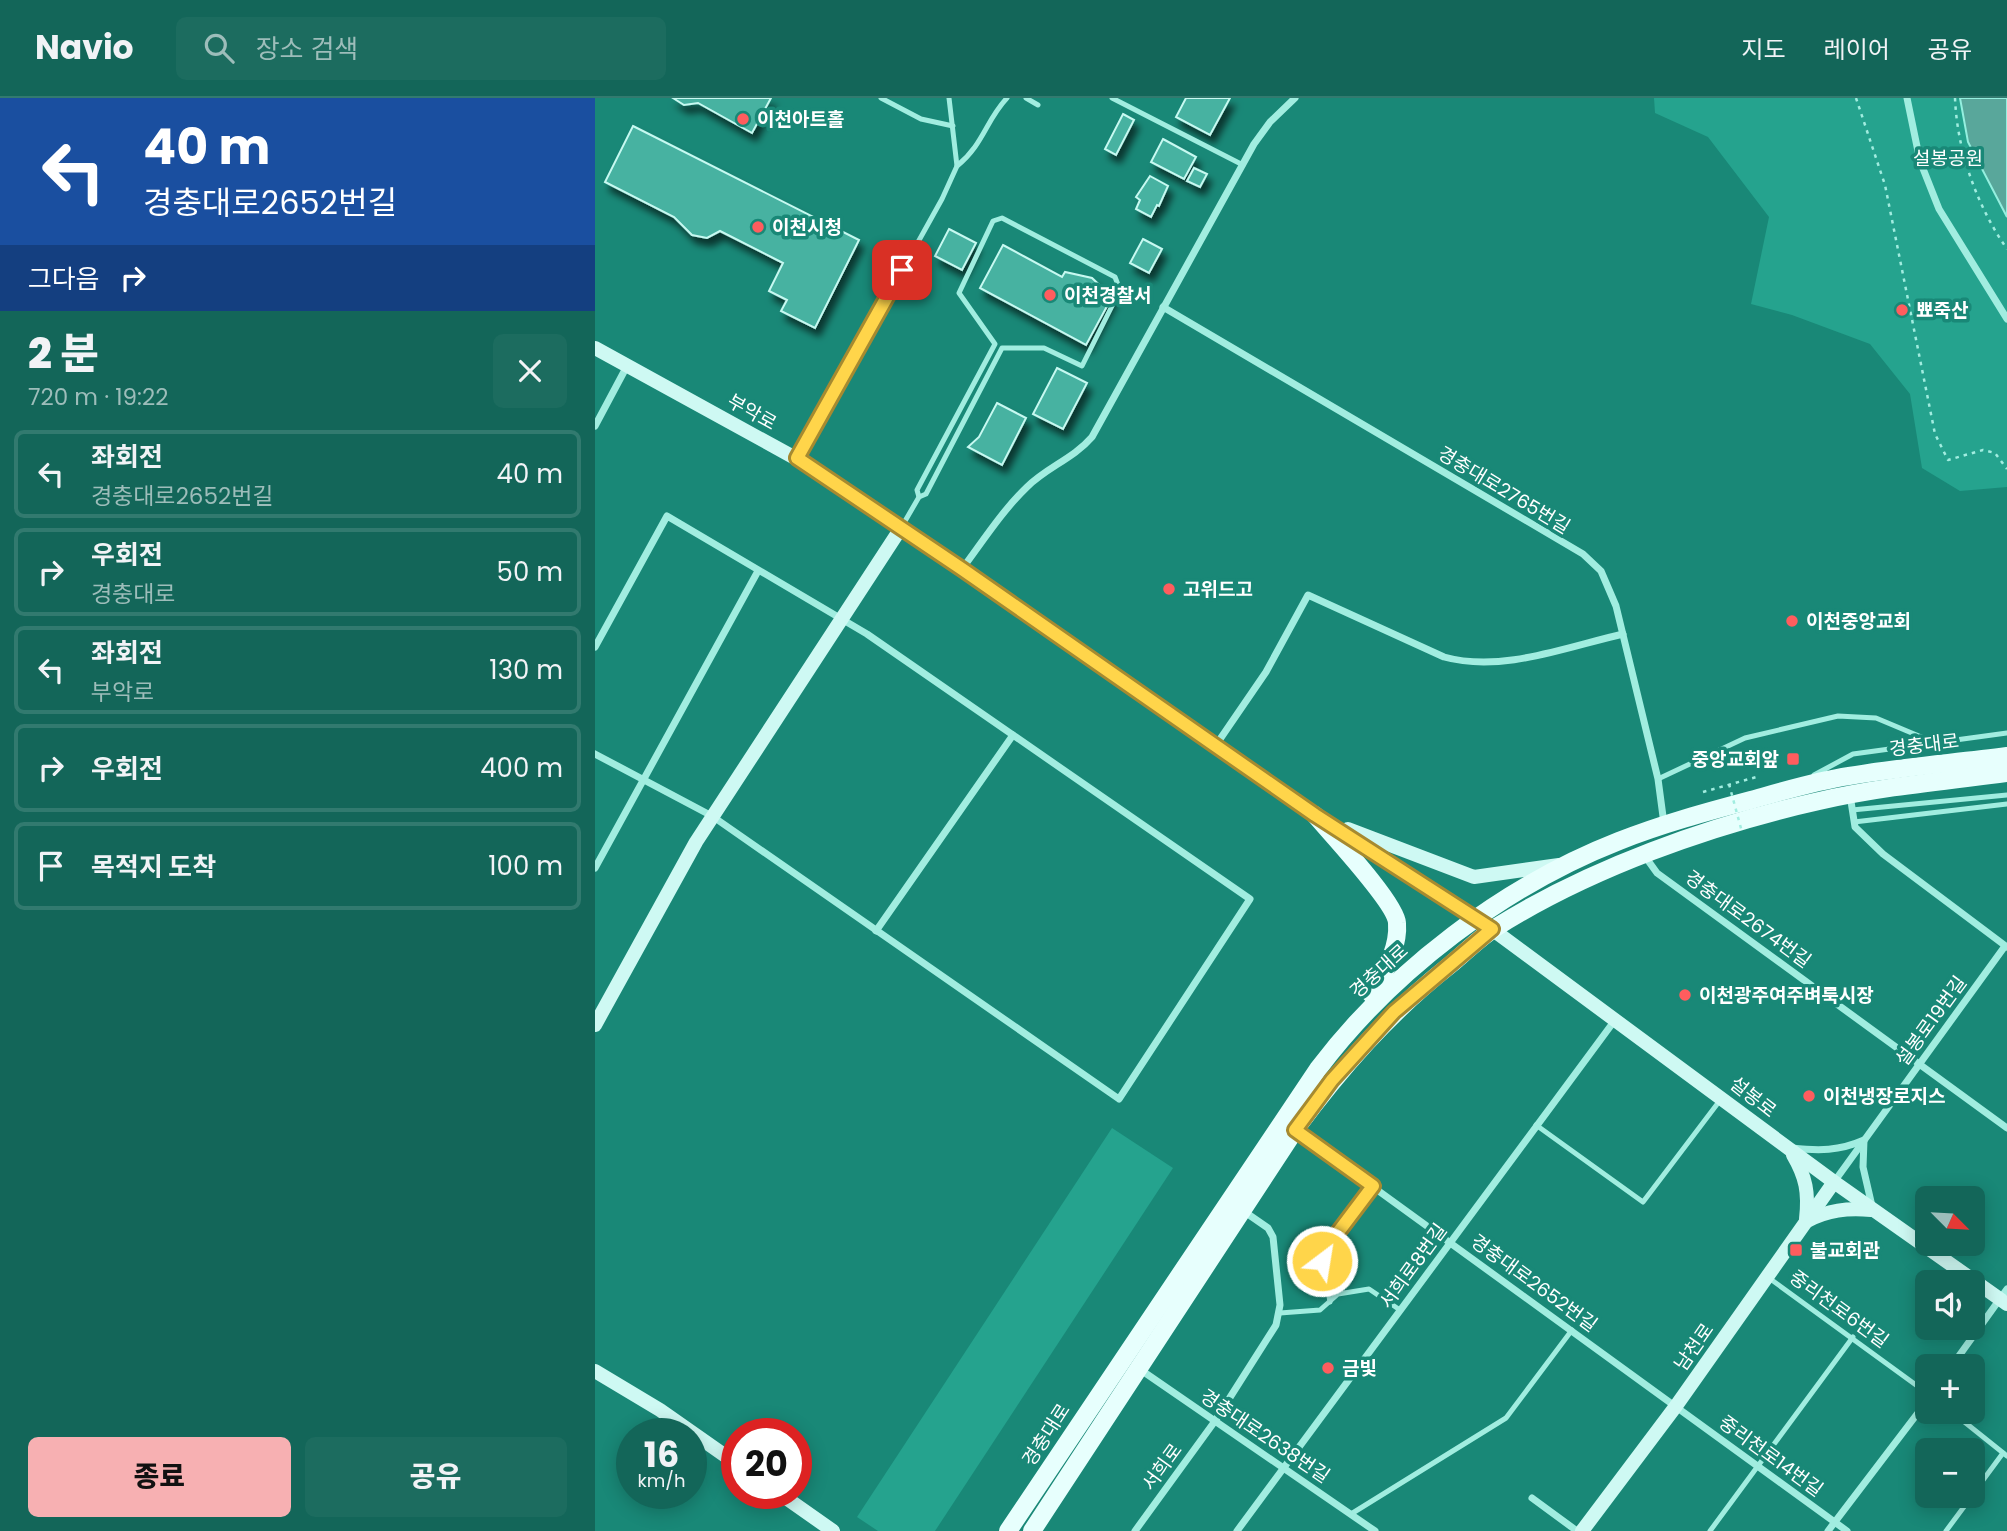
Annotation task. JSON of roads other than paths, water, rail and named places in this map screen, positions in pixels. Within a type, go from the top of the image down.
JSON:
[{"type":"main road","name":"경충대로","points":[[1008,1531],[1281,1120],[1350,1027],[1390,986],[1477,918],[1574,863],[1664,824],[1786,790],[1848,776],[2007,756]]},
{"type":"main road","name":"경충대로","points":[[1032,1531],[1295,1130],[1332,1080],[1399,1007],[1492,929],[1552,895],[1644,855],[1783,810],[1851,802],[2007,773]]},
{"type":"main road","points":[[1315,815],[1388,903],[1398,921],[1395,944],[1382,977],[1350,1027]]},
{"type":"street","points":[[962,569],[1029,484],[1078,453],[1092,437],[1243,165],[1270,122],[1295,98]]},
{"type":"street","points":[[1907,98],[1920,161],[1939,209],[2007,319]]},
{"type":"street","name":"경충대로2765번길","points":[[1163,307],[1583,554],[1601,571],[1610,587],[1623,634],[1658,779],[1664,824]]},
{"type":"street","name":"부악로","points":[[595,348],[797,458],[962,569],[1315,815],[1477,918]]},
{"type":"street","points":[[595,426],[628,366]]},
{"type":"street","points":[[595,647],[667,516],[867,634],[1250,898],[1119,1099],[712,816],[595,754]]},
{"type":"street","points":[[595,1025],[712,816],[901,528]]},
{"type":"street","points":[[595,868],[758,571]]},
{"type":"street","points":[[1216,746],[1266,672],[1308,594],[1444,657],[1466,663],[1491,664],[1623,634]]},
{"type":"street","points":[[876,930],[1013,735]]},
{"type":"street","points":[[1851,802],[1855,827],[1883,854],[2006,946]]},
{"type":"street","points":[[1315,815],[1474,877],[1574,863]]},
{"type":"street","name":"경충대로2674번길","points":[[1644,855],[1657,873],[2007,1128]]},
{"type":"street","name":"설봉로","points":[[1477,918],[1834,1182],[2005,1297]]},
{"type":"street","name":"설봉로19번길","points":[[1834,1182],[2006,946]]},
{"type":"street","name":"서희로8번길","points":[[1237,1531],[1615,1020]]},
{"type":"street","name":"경충대로2652번길","points":[[1295,1130],[1676,1406]]},
{"type":"street","points":[[1788,1148],[1824,1151],[1846,1148],[1864,1140],[1863,1167],[1874,1210],[1847,1208],[1822,1213],[1805,1222]]},
{"type":"street","points":[[1788,1148],[1802,1171],[1809,1194],[1805,1222]]},
{"type":"street","name":"남천로","points":[[1582,1531],[1676,1406],[1834,1182]]},
{"type":"street","points":[[1215,1421],[1276,1325],[1280,1313],[1273,1237],[1268,1228],[1242,1210]]},
{"type":"street","points":[[1961,1354],[2005,1297]]},
{"type":"street","name":"경충대로2638번길","points":[[1137,1368],[1375,1531]]},
{"type":"street","points":[[595,1371],[660,1410],[721,1453]]},
{"type":"street","name":"중리천로14번길","points":[[1676,1406],[1847,1531]]},
{"type":"street","points":[[1828,1531],[1915,1417]]},
{"type":"street","name":"서희로","points":[[1135,1531],[1215,1421]]},
{"type":"street","points":[[1532,1498],[1577,1531]]},
{"type":"street","points":[[802,1509],[833,1531]]},
{"type":"lane","points":[[881,98],[921,119],[953,126]]},
{"type":"lane","points":[[949,98],[957,166]]},
{"type":"lane","points":[[797,458],[942,199],[957,166],[981,141],[999,106],[1007,98]]},
{"type":"lane","points":[[1026,98],[1038,105]]},
{"type":"lane","points":[[1112,98],[1243,165]]},
{"type":"lane","points":[[901,528],[919,497],[926,494],[1002,348],[1044,348],[1082,366],[1120,290],[1115,277],[1002,218],[993,221],[959,293],[995,344],[917,490],[919,497]]},
{"type":"lane","points":[[1658,779],[1745,738],[1838,716],[1876,718],[1938,744]]},
{"type":"lane","points":[[1786,790],[1853,754],[2007,733]]},
{"type":"lane","points":[[1851,802],[2007,795]]},
{"type":"lane","points":[[1854,822],[2007,804]]},
{"type":"lane","points":[[1536,1125],[1643,1202],[1722,1097]]},
{"type":"lane","points":[[1330,1302],[1322,1256],[1373,1186]]},
{"type":"lane","name":"중리천로6번길","points":[[1767,1276],[1915,1384]]},
{"type":"lane","points":[[1280,1313],[1320,1310],[1342,1293],[1369,1289],[1400,1310]]},
{"type":"lane","points":[[1351,1514],[1506,1418],[1571,1331]]},
{"type":"lane","points":[[1710,1531],[1853,1337]]},
{"type":"lane","points":[[1967,1424],[2005,1455],[1985,1480]]},
{"type":"lane","points":[[1946,1531],[1963,1508]]},
{"type":"water","points":[[1960,98],[2007,98],[2007,217],[1968,142]]},
{"type":"place","name":"이천아트홀","points":[[743,119]]},
{"type":"place","name":"이천시청","points":[[758,227]]},
{"type":"place","name":"이천경찰서","points":[[1050,295]]},
{"type":"place","name":"뾰죽산","points":[[1902,310]]},
{"type":"place","name":"고위드고","points":[[1169,589]]},
{"type":"place","name":"이천중앙교회","points":[[1792,621]]},
{"type":"place","name":"중앙교회앞","points":[[1793,759]]},
{"type":"place","name":"이천광주여주벼룩시장","points":[[1685,995]]},
{"type":"place","name":"이천냉장로지스","points":[[1809,1096]]},
{"type":"place","name":"불교회관","points":[[1796,1250]]},
{"type":"place","name":"금빛","points":[[1328,1368]]},
{"type":"park label","name":"설봉공원","points":[[1948,158]]}]
